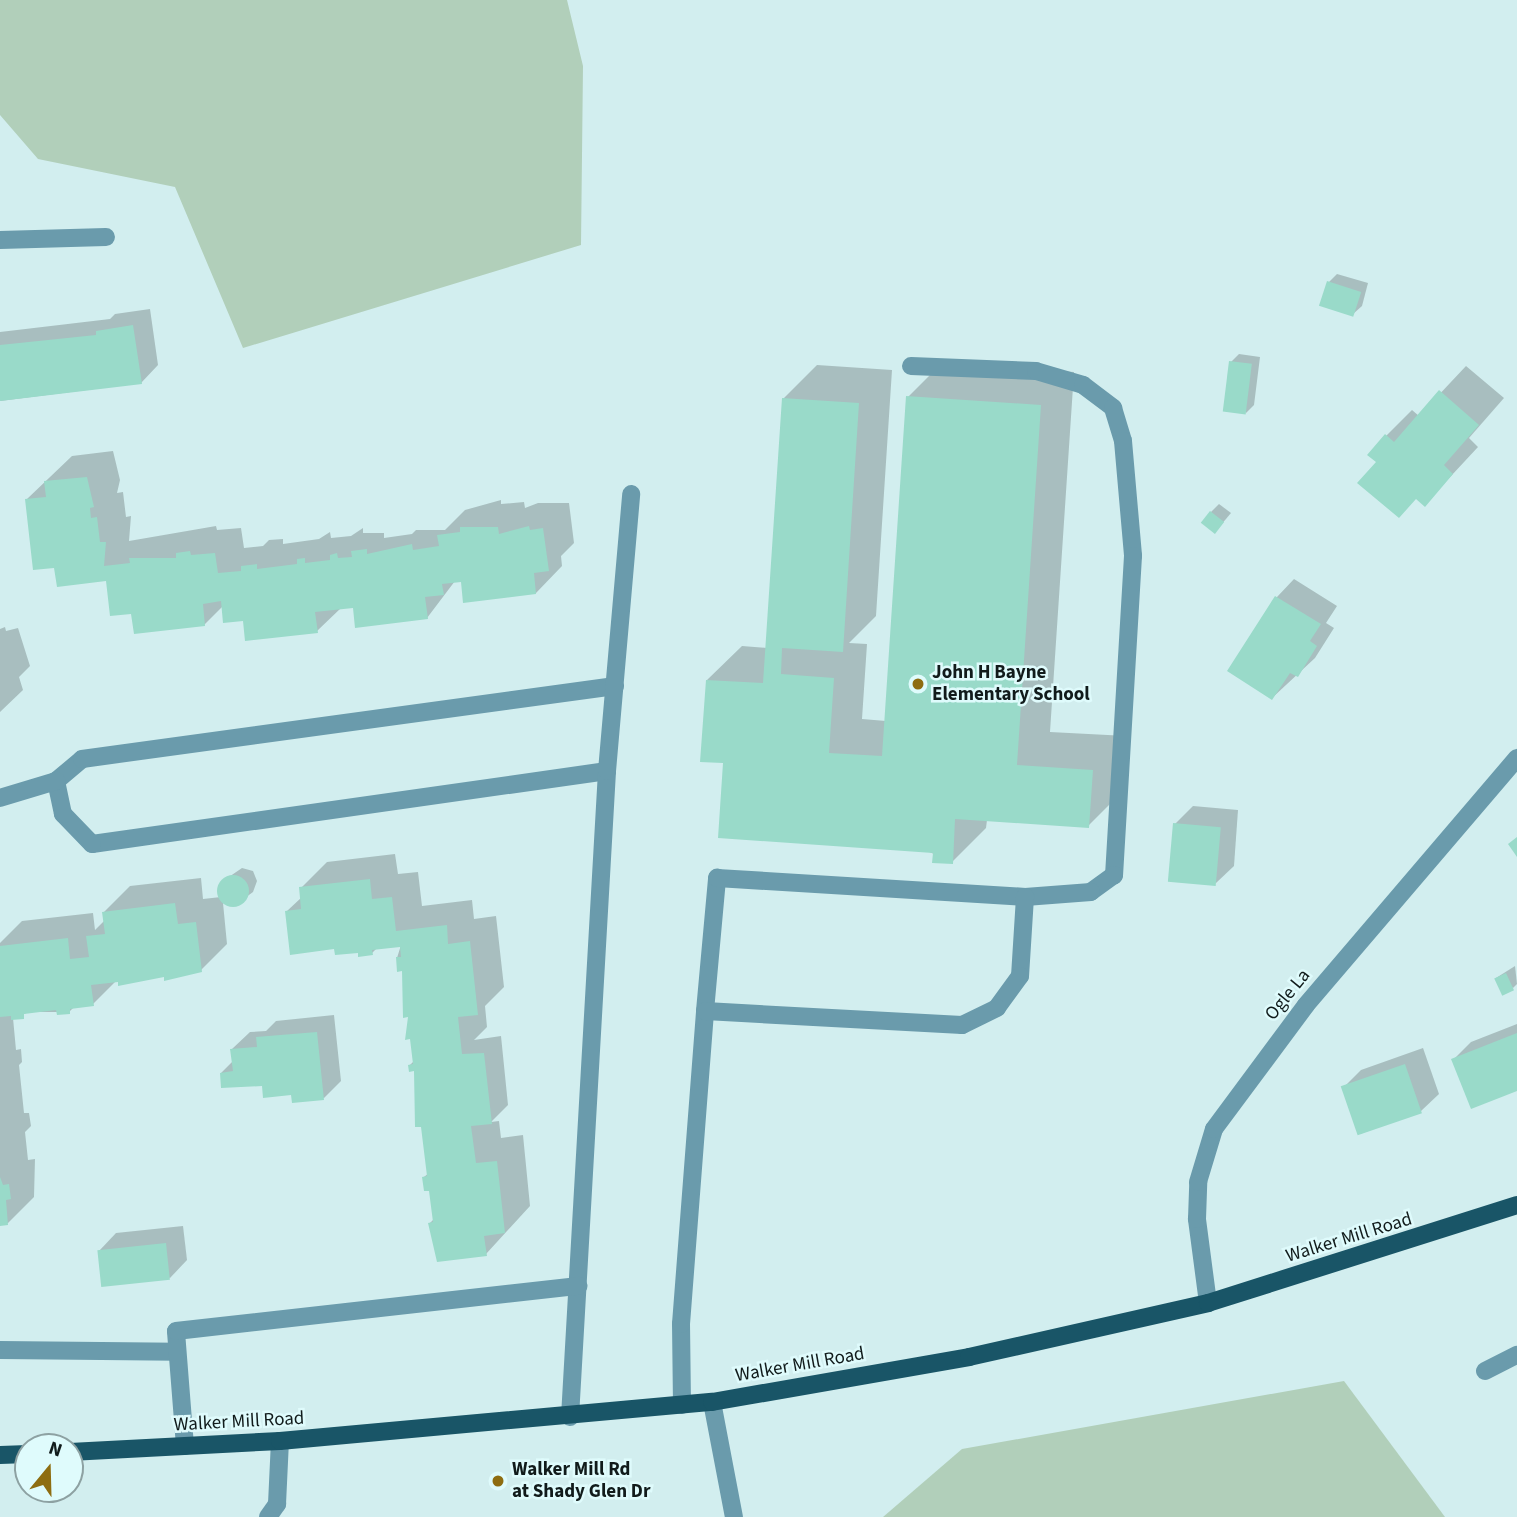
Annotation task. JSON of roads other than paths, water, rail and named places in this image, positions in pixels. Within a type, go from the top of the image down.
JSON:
[{"type":"main road","name":"Walker Mill Road","points":[[84,1451],[280,1441],[570,1417],[712,1402],[969,1357],[1208,1303],[1517,1205]]},
{"type":"street","points":[[0,240],[106,237]]},
{"type":"street","points":[[682,1405],[681,1324],[717,878],[1025,897],[1091,892],[1114,875],[1133,556],[1124,441],[1113,408],[1083,385],[1036,371],[912,366]]},
{"type":"street","points":[[570,1417],[607,771],[631,494]]},
{"type":"street","points":[[0,798],[56,781],[82,759],[615,686]]},
{"type":"street","name":"Ogle La","points":[[1208,1303],[1197,1219],[1198,1182],[1214,1129],[1307,1005],[1517,758]]},
{"type":"street","points":[[56,781],[62,814],[92,844],[607,771]]},
{"type":"street","points":[[705,1011],[962,1025],[997,1008],[1020,976],[1025,897]]},
{"type":"street","points":[[185,1446],[176,1331],[578,1286]]},
{"type":"street","points":[[0,1350],[177,1352]]},
{"type":"street","points":[[1485,1371],[1517,1355]]},
{"type":"street","points":[[712,1402],[734,1517]]},
{"type":"street","points":[[268,1517],[277,1504],[280,1441]]},
{"type":"place","name":"John H Bayne Elementary School","points":[[918,684]]},
{"type":"place","name":"Walker Mill Rd at Shady Glen Dr","points":[[498,1481]]}]
